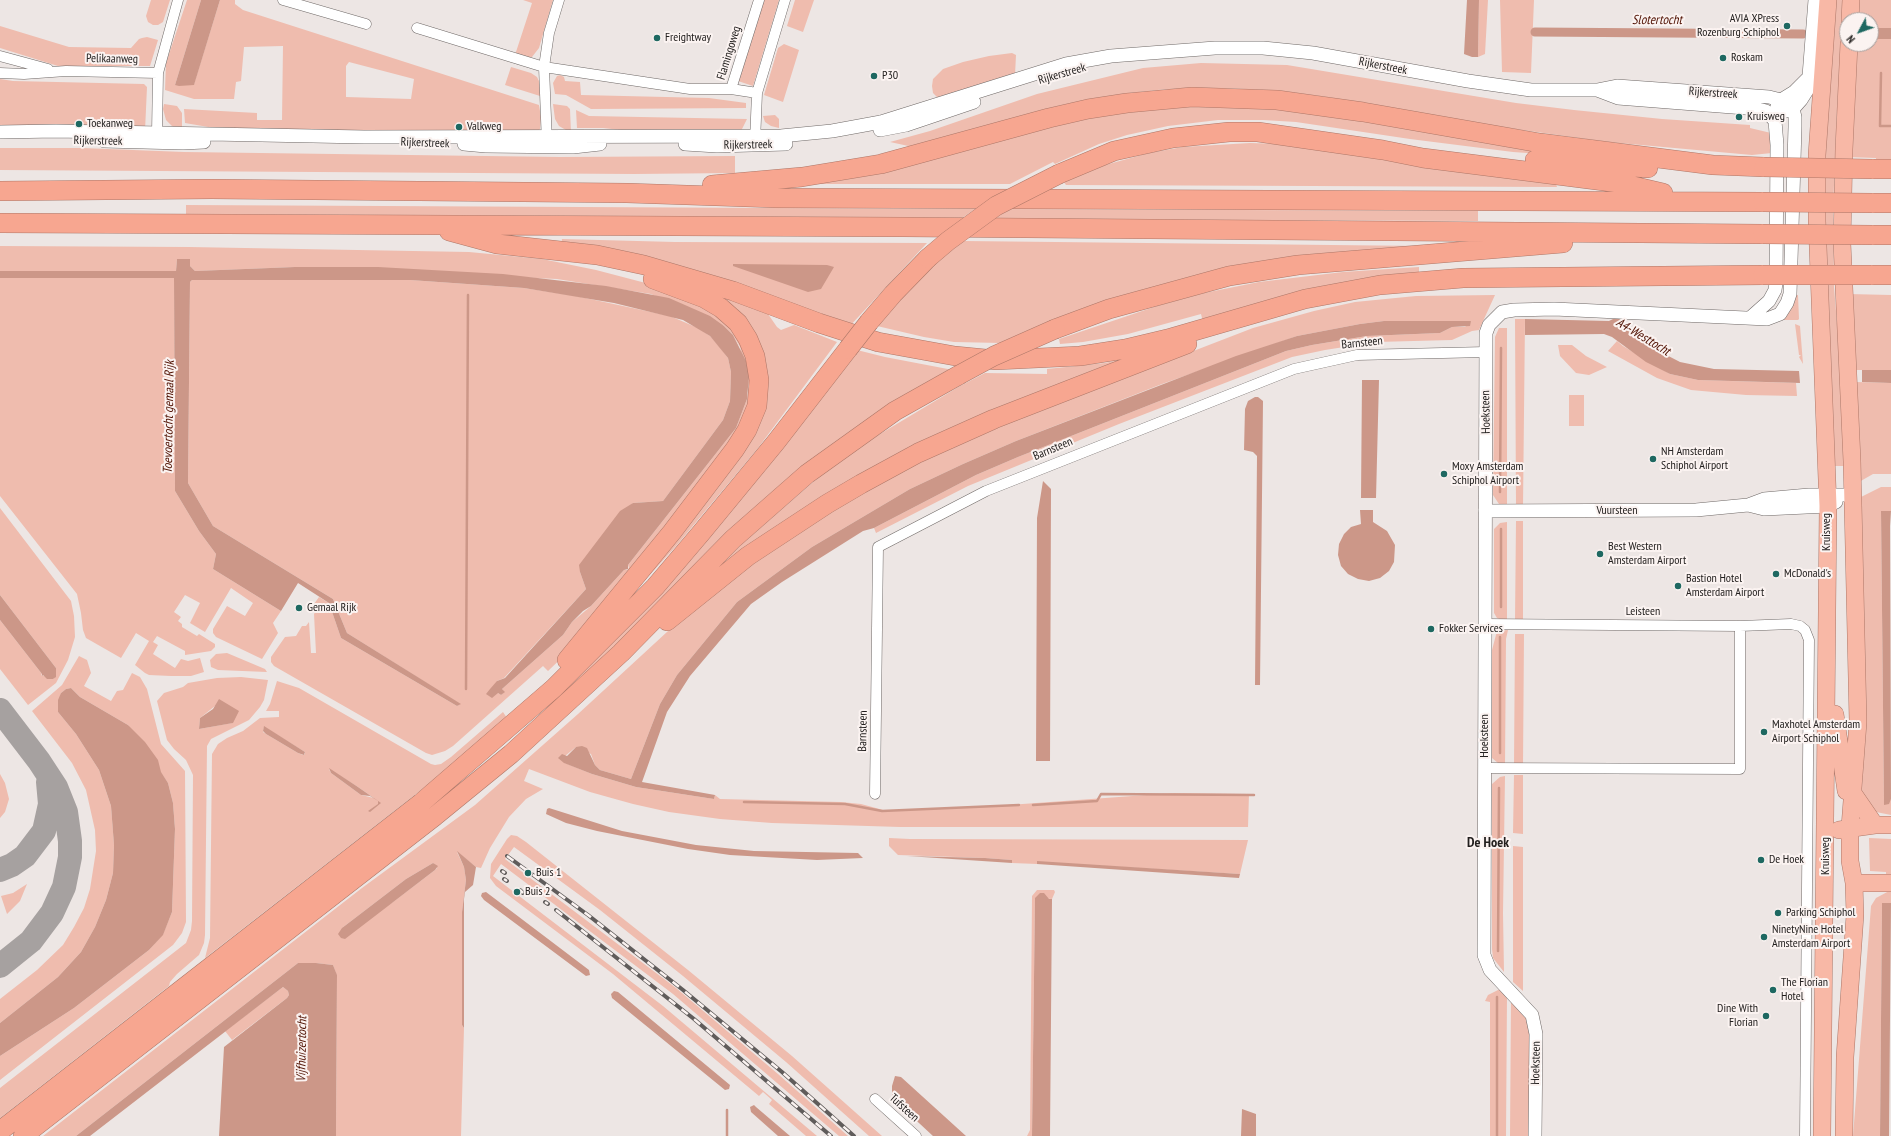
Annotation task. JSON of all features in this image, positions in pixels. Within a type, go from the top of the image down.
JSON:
[{"type":"highway","name":"Kruisweg","points":[[1822,1136],[1826,841],[1827,500],[1817,221],[1818,148],[1828,0]]},
{"type":"highway","points":[[1850,12],[1851,0]]},
{"type":"highway","name":"Kruisweg","points":[[1844,1136],[1845,1057],[1855,915],[1854,883],[1850,861],[1850,827],[1858,722],[1852,494],[1842,243],[1844,149],[1849,52]]},
{"type":"highway","points":[[627,193],[802,177],[881,164],[1049,118],[1088,109],[1126,103],[1192,97],[1277,100],[1363,112],[1540,143],[1713,165],[1891,169]]},
{"type":"highway","points":[[0,1131],[422,803],[554,688],[655,587],[776,442],[869,322],[893,294],[928,258],[948,241],[996,206],[1059,174],[1114,151],[1173,138],[1229,132],[1258,132],[1383,150],[1423,158],[1620,183],[1693,201]]},
{"type":"highway","points":[[1383,150],[1474,155],[1619,167],[1682,170],[1713,165]]},
{"type":"highway","points":[[0,191],[211,189],[627,193],[776,198],[1891,203]]},
{"type":"highway","points":[[0,222],[1891,235]]},
{"type":"highway","points":[[425,225],[497,244],[597,255],[678,274],[733,291],[819,323],[878,342],[917,351],[996,360],[1080,356],[1125,349],[1167,339],[1278,307],[1335,293],[1380,285],[1464,278],[1891,275]]},
{"type":"highway","points":[[23,1136],[435,816],[511,754],[621,653],[734,539],[807,474],[895,411],[959,375],[994,356],[1056,329],[1109,309],[1229,276],[1291,266],[1374,257],[1464,252],[1662,234]]},
{"type":"highway","points":[[500,736],[518,710],[576,650],[672,532],[735,449],[747,430],[757,406],[759,380],[756,356],[738,323],[722,308],[704,298],[680,288],[564,251]]},
{"type":"highway","points":[[621,653],[666,622],[713,583],[792,526],[861,484],[918,453],[994,419],[1278,307]]},
{"type":"highway","points":[[1827,666],[1850,827]]},
{"type":"highway","points":[[1853,793],[1883,825]]},
{"type":"highway","points":[[1826,841],[1833,833],[1850,827],[1883,825]]},
{"type":"highway","points":[[1854,883],[1891,883]]},
{"type":"street","points":[[157,138],[158,73],[178,0]]},
{"type":"street","points":[[283,0],[366,24]]},
{"type":"street","points":[[547,141],[544,67],[549,33],[559,0]]},
{"type":"street","name":"Flamingoweg","points":[[757,94],[731,89],[759,0]]},
{"type":"street","points":[[756,141],[757,94],[785,0]]},
{"type":"street","points":[[1770,115],[1792,109],[1806,94],[1808,89],[1814,0]]},
{"type":"street","points":[[417,28],[544,67],[690,89],[731,89]]},
{"type":"street","name":"Rijkerstreek","points":[[0,139],[157,138],[756,141],[781,136],[832,131],[881,122],[1066,64],[1120,56],[1215,48],[1263,48],[1313,53],[1512,88],[1554,91],[1596,90],[1617,86],[1769,97],[1781,100]]},
{"type":"street","name":"Pelikaanweg","points":[[0,56],[36,67],[66,72]]},
{"type":"street","name":"Pelikaanweg","points":[[0,72],[24,74],[66,72],[158,73]]},
{"type":"street","points":[[1770,115],[1781,100],[1794,92],[1808,78]]},
{"type":"street","name":"Rijkerstreek","points":[[1596,90],[1618,98],[1758,109],[1766,111],[1770,115]]},
{"type":"street","points":[[1781,100],[1792,109]]},
{"type":"street","name":"Hoeksteen","points":[[1535,1136],[1536,1034],[1532,1015],[1490,970],[1484,955],[1485,511],[1487,446],[1486,339],[1489,325],[1502,312],[1514,310],[1554,309],[1751,317],[1767,319],[1776,316],[1784,308],[1789,299],[1795,127],[1795,117],[1792,109]]},
{"type":"street","points":[[1751,317],[1771,298],[1776,283],[1777,145],[1775,121],[1770,115]]},
{"type":"street","name":"Rijkerstreek","points":[[0,132],[56,131],[157,138]]},
{"type":"street","name":"Barnsteen","points":[[875,794],[878,547],[986,490],[1294,369],[1357,355],[1486,352]]},
{"type":"street","name":"Vuursteen","points":[[1485,511],[1696,510],[1748,505],[1764,499],[1827,500],[1852,494]]},
{"type":"street","name":"Leisteen","points":[[1485,624],[1740,626],[1791,624],[1800,626]]},
{"type":"street","name":"Hoeksteen","points":[[1485,768],[1740,768],[1740,626]]},
{"type":"street","name":"Kruisweg","points":[[1800,626],[1805,630],[1808,640],[1805,1136]]},
{"type":"street","name":"Tufsteen","points":[[875,1099],[916,1136]]},
{"type":"shaded area","points":[[151,0],[170,0],[163,22],[158,25],[153,25],[148,22],[146,16]]},
{"type":"shaded area","points":[[187,0],[201,0],[175,85],[194,84],[220,0],[235,0],[235,4],[243,10],[539,105],[541,117],[540,129],[538,132],[220,129],[185,123],[184,109],[257,113],[257,120],[282,120],[283,46],[244,47],[241,81],[236,82],[234,99],[194,99],[165,90],[166,63]],"holes":[[[349,62],[414,79],[411,99],[346,97],[346,66]]]},
{"type":"shaded area","points":[[523,0],[553,0],[539,48],[532,57],[528,58],[515,55],[532,3]]},
{"type":"shaded area","points":[[763,0],[779,0],[753,86],[738,81]]},
{"type":"shaded area","points":[[795,0],[814,0],[803,32],[787,26]]},
{"type":"shaded area","points":[[1479,0],[1488,0],[1485,54],[1478,57]]},
{"type":"shaded area","points":[[1500,0],[1534,0],[1531,73],[1502,72]]},
{"type":"shaded area","points":[[1835,0],[1845,0],[1844,12],[1839,12],[1839,52],[1841,52],[1833,210],[1834,287],[1842,384],[1845,466],[1834,466],[1823,209],[1826,122]]},
{"type":"shaded area","points":[[1859,0],[1891,0],[1891,28],[1879,28],[1879,12],[1858,12]]},
{"type":"shaded area","points":[[0,26],[69,47],[131,48],[139,39],[142,38],[147,37],[158,40],[150,66],[58,66],[0,48]]},
{"type":"shaded area","points":[[1879,39],[1891,39],[1891,160],[1848,157],[1855,52],[1879,52]]},
{"type":"shaded area","points":[[784,44],[799,50],[783,102],[764,95],[778,48]]},
{"type":"shaded area","points":[[1012,53],[1016,55],[1015,75],[938,98],[933,93],[933,79],[943,69],[963,62],[989,56]]},
{"type":"shaded area","points":[[1201,63],[1287,65],[1516,103],[1662,119],[1750,125],[1750,128],[1771,133],[1772,153],[1752,155],[1608,142],[1501,127],[1326,97],[1281,91],[1227,88],[1167,89],[1129,93],[1058,106],[913,147],[890,142],[930,131],[1037,94],[1143,68]]},
{"type":"shaded area","points":[[511,67],[531,73],[537,77],[540,83],[540,96],[505,85]]},
{"type":"shaded area","points":[[560,75],[564,77],[565,81],[580,82],[581,95],[709,98],[746,103],[746,108],[591,109],[566,95],[555,94],[553,83],[557,76]]},
{"type":"shaded area","points":[[0,79],[13,81],[144,84],[147,87],[145,131],[0,127]]},
{"type":"shaded area","points":[[164,104],[177,106],[182,113],[182,131],[176,130],[166,120],[163,109]]},
{"type":"shaded area","points":[[553,104],[567,106],[570,109],[571,133],[559,126],[555,119]]},
{"type":"shaded area","points":[[1149,106],[1279,106],[1598,158],[1513,152],[1410,139],[1296,122],[1218,120],[1168,126],[1127,135],[1099,144],[1055,164],[1053,162],[1010,184],[811,184],[1026,130]]},
{"type":"shaded area","points":[[576,110],[589,116],[747,119],[741,131],[639,132],[603,128],[577,128]]},
{"type":"shaded area","points":[[775,115],[779,119],[779,128],[771,126],[765,122],[763,116]]},
{"type":"shaded area","points":[[1250,143],[1281,144],[1556,184],[1557,187],[1066,185],[1063,181],[1098,167],[1149,153],[1183,147]]},
{"type":"shaded area","points":[[0,148],[82,148],[184,152],[560,157],[735,156],[735,173],[634,174],[0,170]]},
{"type":"shaded area","points":[[186,205],[975,209],[962,218],[186,214]]},
{"type":"shaded area","points":[[1005,209],[1478,211],[1478,221],[989,219]]},
{"type":"shaded area","points":[[562,239],[675,242],[927,243],[848,328],[561,244]]},
{"type":"shaded area","points":[[963,241],[1423,246],[1343,253],[1001,343],[954,342],[924,337],[877,326],[929,268]]},
{"type":"shaded area","points":[[0,246],[189,247],[469,252],[542,259],[596,270],[680,292],[736,326],[757,380],[745,429],[573,647],[548,671],[543,666],[453,746],[445,751],[432,755],[426,753],[274,666],[271,662],[271,657],[285,637],[296,636],[302,626],[306,626],[309,622],[311,653],[316,653],[314,614],[318,607],[314,604],[319,597],[329,603],[341,638],[457,706],[460,704],[347,633],[333,599],[213,526],[188,483],[190,282],[192,280],[410,280],[524,288],[576,296],[670,316],[698,328],[710,336],[720,347],[728,358],[731,372],[730,401],[723,420],[663,501],[633,503],[580,572],[586,589],[504,678],[497,681],[498,693],[501,695],[504,692],[502,689],[563,635],[572,622],[591,606],[624,570],[629,568],[628,565],[736,428],[747,399],[749,387],[740,347],[733,335],[724,326],[651,294],[557,279],[295,267],[195,271],[190,266],[190,259],[177,259],[176,271],[0,271]]},
{"type":"shaded area","points":[[1419,267],[1419,273],[1203,322],[1201,314],[1128,334],[1083,342],[1060,344],[1059,339],[1157,306],[1199,294],[1259,282],[1343,272]]},
{"type":"shaded area","points":[[0,278],[174,278],[175,491],[199,531],[216,554],[213,569],[281,611],[273,623],[278,633],[262,659],[216,637],[213,633],[213,629],[227,606],[245,616],[253,603],[231,588],[205,632],[190,623],[200,603],[185,595],[174,612],[181,617],[178,621],[182,624],[182,627],[197,636],[199,634],[215,644],[215,647],[211,651],[185,655],[185,651],[157,636],[153,642],[158,645],[153,654],[175,668],[181,659],[188,661],[200,658],[204,672],[191,676],[149,675],[145,673],[135,665],[149,641],[136,633],[121,658],[86,638],[83,630],[77,594],[0,496]]},
{"type":"shaded area","points":[[1848,294],[1891,295],[1891,370],[1855,370]]},
{"type":"shaded area","points":[[1495,295],[1479,330],[1472,331],[1452,340],[1376,342],[1292,357],[1119,424],[968,486],[876,533],[874,528],[976,475],[1286,351],[1367,336],[1440,333],[1452,327],[1465,327],[1471,321],[1384,321],[1297,336],[1162,384],[1016,441],[910,489],[812,547],[737,602],[677,675],[660,704],[631,779],[600,770],[595,765],[591,754],[576,747],[565,756],[565,763],[592,774],[636,787],[714,799],[715,795],[720,799],[841,802],[861,804],[887,811],[995,806],[1174,793],[1249,794],[1248,827],[900,827],[772,823],[720,819],[669,812],[633,804],[590,792],[529,769],[524,781],[543,789],[526,799],[509,817],[490,848],[481,868],[476,867],[457,852],[464,867],[466,880],[462,912],[462,1025],[464,1028],[461,1136],[336,1136],[337,976],[333,965],[298,963],[76,1136],[43,1136],[362,888],[475,805],[578,714],[680,620],[759,558],[852,499],[930,457],[1025,416],[1253,328],[1314,311],[1355,302],[1416,296]],"holes":[[[433,863],[437,868],[393,902],[342,928],[406,879]]]},
{"type":"shaded area","points":[[1793,295],[1798,295],[1799,319],[1783,320],[1783,315]]},
{"type":"shaded area","points":[[720,296],[768,314],[777,327],[781,330],[794,325],[837,342],[758,448],[677,545],[606,623],[738,450],[762,379]]},
{"type":"shaded area","points":[[1515,319],[1525,319],[1523,506],[1516,506]]},
{"type":"shaded area","points":[[1795,324],[1800,326],[1803,364],[1799,357],[1801,355],[1799,355]]},
{"type":"shaded area","points":[[1499,328],[1507,328],[1507,506],[1499,504],[1493,495],[1495,337]]},
{"type":"shaded area","points":[[1617,341],[1670,374],[1698,380],[1796,383],[1797,396],[1746,395],[1691,390],[1657,378],[1608,351]]},
{"type":"shaded area","points":[[1558,345],[1572,345],[1586,356],[1607,367],[1589,375],[1576,373],[1560,356]]},
{"type":"shaded area","points":[[857,350],[953,370],[913,392],[648,614],[559,700],[556,697]]},
{"type":"shaded area","points":[[1165,350],[960,431],[699,588],[745,541],[826,471],[875,437],[960,386],[985,373],[1047,374],[1047,369],[1105,363]]},
{"type":"shaded area","points":[[1856,382],[1891,383],[1891,474],[1873,474],[1859,482]]},
{"type":"shaded area","points":[[1569,395],[1584,395],[1584,426],[1569,426]]},
{"type":"shaded area","points":[[1881,487],[1891,487],[1891,511],[1881,512],[1884,804],[1891,799],[1891,815],[1876,812],[1869,805],[1862,793],[1863,606],[1859,498]]},
{"type":"shaded area","points":[[0,508],[71,601],[74,616],[75,637],[68,660],[56,683],[28,705],[0,669],[0,620],[42,674],[41,675],[53,679],[55,677],[56,668],[0,595]]},
{"type":"shaded area","points":[[1516,521],[1523,521],[1523,620],[1515,620]]},
{"type":"shaded area","points":[[1507,522],[1507,620],[1502,620],[1497,618],[1494,613],[1494,529],[1500,523]]},
{"type":"shaded area","points":[[1508,630],[1506,639],[1505,765],[1498,763],[1492,758],[1492,650],[1497,631]]},
{"type":"shaded area","points":[[1515,634],[1524,634],[1523,765],[1514,765]]},
{"type":"shaded area","points":[[227,653],[265,669],[267,672],[218,670],[211,667],[210,660],[216,654]]},
{"type":"shaded area","points":[[79,656],[87,660],[91,673],[84,686],[111,701],[117,691],[123,690],[132,673],[140,677],[147,689],[161,744],[185,771],[186,922],[182,933],[173,945],[0,1080],[0,1056],[74,1008],[149,950],[163,934],[172,912],[175,829],[173,803],[168,783],[128,725],[80,697],[71,688],[66,689],[61,693],[58,712],[76,734],[99,770],[111,806],[114,845],[113,873],[106,900],[95,927],[81,952],[58,977],[0,1023],[0,999],[37,970],[63,945],[84,908],[90,889],[96,851],[95,830],[86,790],[72,763],[32,711],[62,685]]},
{"type":"shaded area","points":[[241,677],[268,680],[264,700],[249,720],[211,739],[207,746],[205,935],[204,943],[199,955],[177,974],[170,982],[169,986],[0,1118],[0,1088],[186,943],[191,930],[192,921],[193,775],[186,760],[167,740],[157,701],[164,693],[183,687],[188,683],[217,678]],"holes":[[[215,706],[232,723],[199,729],[200,718]]]},
{"type":"shaded area","points":[[277,681],[299,688],[435,765],[441,764],[451,757],[503,712],[507,718],[443,773],[205,958],[210,938],[212,754],[218,744],[243,731],[260,718],[279,717],[279,711],[266,711],[270,704]],"holes":[[[264,727],[305,752],[305,754],[303,755],[298,753],[266,734],[263,732]],[[329,769],[358,787],[374,798],[361,795],[331,773]]]},
{"type":"shaded area","points":[[0,774],[5,783],[9,799],[5,812],[0,818]]},
{"type":"shaded area","points":[[1514,775],[1523,775],[1523,834],[1513,833]]},
{"type":"shaded area","points":[[1505,776],[1503,913],[1504,972],[1493,958],[1492,949],[1492,784],[1500,777]]},
{"type":"shaded area","points":[[511,835],[517,836],[526,842],[688,970],[792,1056],[882,1136],[869,1136],[786,1062],[683,976],[600,910],[514,847],[505,859],[676,988],[778,1074],[848,1136],[839,1136],[673,994],[501,864],[493,876],[663,1006],[817,1136],[806,1136],[769,1104],[772,1100],[763,1092],[759,1096],[613,974],[496,886],[490,878],[491,864]]},
{"type":"shaded area","points":[[889,838],[1248,840],[1240,874],[1037,862],[1037,864],[1012,863],[1012,860],[985,858],[898,855],[889,846]]},
{"type":"shaded area","points":[[1869,838],[1891,839],[1891,879],[1886,879],[1886,872],[1870,871]]},
{"type":"shaded area","points":[[1513,846],[1523,847],[1523,991],[1513,982]]},
{"type":"shaded area","points":[[27,884],[20,901],[7,914],[1,896],[13,893]]},
{"type":"shaded area","points":[[1037,890],[1054,890],[1055,892],[1052,899],[1035,898],[1032,1136],[1027,1136],[1030,1130],[1032,896]]},
{"type":"shaded area","points":[[1891,890],[1891,903],[1882,903],[1880,1136],[1853,1136],[1871,906],[1876,898]]},
{"type":"shaded area","points":[[283,987],[288,991],[289,995],[287,998],[232,1040],[225,1031]]},
{"type":"shaded area","points":[[1500,989],[1507,995],[1506,1136],[1490,1136],[1490,1002],[1485,1001],[1488,995]]},
{"type":"shaded area","points":[[1511,998],[1529,1021],[1529,1136],[1510,1136]]},
{"type":"water","points":[[201,0],[220,0],[194,85],[175,85]]},
{"type":"water","points":[[1467,0],[1479,0],[1478,57],[1472,57],[1464,54]]},
{"type":"water","points":[[1879,28],[1891,28],[1891,39],[1879,39]]},
{"type":"water","points":[[177,259],[190,259],[190,266],[195,271],[295,267],[378,267],[503,274],[606,286],[669,298],[710,316],[724,326],[733,335],[746,361],[749,375],[747,399],[736,428],[628,565],[628,569],[624,570],[591,606],[583,611],[572,622],[563,635],[502,689],[505,692],[501,695],[498,693],[492,698],[486,694],[490,689],[497,681],[505,678],[586,589],[579,565],[620,511],[633,503],[663,501],[723,420],[730,401],[731,372],[728,358],[710,336],[683,320],[614,303],[524,288],[410,280],[192,280],[190,282],[188,483],[213,526],[333,599],[347,633],[461,704],[457,706],[341,638],[329,603],[298,583],[281,611],[213,569],[216,554],[199,531],[175,491],[174,278],[0,278],[0,271],[176,271]]},
{"type":"water","points":[[733,264],[827,265],[834,267],[821,289],[808,292],[733,266]]},
{"type":"water","points":[[1617,317],[1651,347],[1680,362],[1714,369],[1799,371],[1800,383],[1698,380],[1670,374],[1646,362],[1612,337],[1604,334],[1525,335],[1525,319],[1609,321]]},
{"type":"water","points":[[1384,321],[1471,321],[1470,326],[1452,327],[1440,333],[1367,336],[1286,351],[976,475],[874,528],[863,531],[782,582],[751,604],[690,676],[667,712],[642,782],[715,795],[714,799],[636,787],[592,774],[564,763],[558,758],[562,754],[567,756],[576,747],[582,746],[587,748],[595,765],[600,770],[631,779],[660,704],[677,675],[737,602],[812,547],[910,489],[1016,441],[1236,356],[1297,336]]},
{"type":"water","points":[[1862,370],[1891,370],[1891,383],[1862,382]]},
{"type":"water","points":[[1362,380],[1379,380],[1376,498],[1361,498]]},
{"type":"water","points":[[1258,397],[1263,401],[1260,685],[1255,685],[1257,456],[1253,452],[1244,450],[1245,409],[1248,401]]},
{"type":"water","points":[[1043,481],[1051,489],[1050,761],[1036,761],[1037,518]]},
{"type":"water","points":[[1360,510],[1373,510],[1373,522],[1387,531],[1395,545],[1394,562],[1389,571],[1380,578],[1369,581],[1358,579],[1348,574],[1341,566],[1338,555],[1339,544],[1344,534],[1351,527],[1361,524]]},
{"type":"water","points":[[1881,511],[1891,511],[1891,799],[1889,804],[1884,805]]},
{"type":"water","points":[[0,595],[56,668],[56,677],[53,679],[47,679],[43,675],[42,676],[0,620]]},
{"type":"water","points":[[71,688],[80,697],[128,725],[145,742],[158,760],[161,772],[168,783],[173,803],[175,829],[172,912],[163,935],[149,950],[74,1008],[0,1056],[0,1023],[58,977],[81,952],[95,927],[106,900],[113,873],[114,845],[111,806],[99,770],[76,734],[58,712],[58,700],[61,693],[66,689]]},
{"type":"water","points":[[219,699],[239,711],[233,723],[199,729],[200,718],[213,709]]},
{"type":"water","points":[[264,726],[305,752],[304,755],[266,734],[263,731]]},
{"type":"water","points":[[329,768],[381,803],[370,812],[368,811],[378,804],[378,801],[370,796],[361,795],[331,773]]},
{"type":"water","points":[[549,808],[622,831],[696,845],[754,851],[858,853],[863,858],[817,860],[730,855],[688,849],[597,831],[566,823],[546,814],[547,809]]},
{"type":"water","points":[[457,851],[476,867],[473,885],[465,892],[464,899],[464,1028],[462,1025],[462,912],[466,880],[464,867]]},
{"type":"water","points":[[907,856],[985,858],[1012,860],[1012,863]]},
{"type":"water","points":[[1037,861],[1240,874],[1239,878],[1037,864]]},
{"type":"water","points":[[433,863],[438,866],[435,870],[345,939],[341,938],[338,934],[342,928],[406,879]]},
{"type":"water","points":[[486,892],[589,970],[590,975],[586,976],[484,900],[481,896],[482,893]]},
{"type":"water","points":[[1040,893],[1044,893],[1049,899],[1052,899],[1050,1136],[1032,1136],[1035,898]]},
{"type":"water","points":[[1882,903],[1891,903],[1889,1136],[1880,1136]]},
{"type":"water","name":"Vijfhuizertocht","points":[[298,963],[333,965],[337,975],[336,1136],[219,1136],[224,1047],[287,998],[289,995],[288,991],[283,987],[90,1136],[76,1136]]},
{"type":"water","points":[[614,991],[618,992],[730,1085],[729,1089],[725,1090],[612,998],[611,994]]},
{"type":"water","points":[[895,1076],[901,1077],[966,1136],[933,1136],[892,1098],[892,1086]]},
{"type":"water","points":[[754,1105],[790,1136],[778,1136],[751,1112],[750,1107]]},
{"type":"water","points":[[1242,1109],[1256,1114],[1256,1136],[1241,1136]]},
{"type":"waterway","name":"Slotertocht","points":[[1535,32],[1803,34]]},
{"type":"waterway","points":[[1881,73],[1880,126],[1891,126]]},
{"type":"waterway","points":[[466,689],[468,295]]},
{"type":"waterway","points":[[1500,492],[1501,348]]},
{"type":"waterway","points":[[1501,529],[1501,607]]},
{"type":"waterway","points":[[1500,637],[1500,753]]},
{"type":"waterway","points":[[1498,951],[1499,788]]},
{"type":"waterway","points":[[1033,805],[1097,801],[1101,794],[1254,795]]},
{"type":"waterway","points":[[744,802],[845,804],[882,811],[1019,805]]},
{"type":"waterway","points":[[1497,997],[1497,1136]]},
{"type":"waterway","points":[[727,1110],[727,1136]]},
{"type":"taxiway","points":[[0,710],[39,761],[56,787],[66,812],[70,841],[70,857],[64,887],[52,913],[31,941],[0,966]]},
{"type":"taxiway","points":[[0,870],[12,865],[25,856],[44,831],[50,804],[48,782]]},
{"type":"railway","points":[[507,856],[588,915],[683,990],[782,1072],[854,1136]]},
{"type":"railway","points":[[520,890],[523,893]]},
{"type":"railway","points":[[529,890],[532,893]]},
{"type":"railway","points":[[556,910],[694,1019],[831,1136]]},
{"type":"place","name":"AVIA XPress Rozenburg Schiphol","points":[[1787,26]]},
{"type":"place","name":"Freightway","points":[[657,38]]},
{"type":"place","name":"Roskam","points":[[1723,58]]},
{"type":"place","name":"P30","points":[[874,76]]},
{"type":"place","name":"Kruisweg","points":[[1739,117]]},
{"type":"place","name":"Toekanweg","points":[[79,124]]},
{"type":"place","name":"Valkweg","points":[[459,127]]},
{"type":"place","name":"NH Amsterdam Schiphol Airport","points":[[1653,459]]},
{"type":"place","name":"Moxy Amsterdam Schiphol Airport","points":[[1444,474]]},
{"type":"place","name":"Best Western Amsterdam Airport","points":[[1600,554]]},
{"type":"place","name":"McDonald's","points":[[1776,574]]},
{"type":"place","name":"Bastion Hotel Amsterdam Airport","points":[[1678,586]]},
{"type":"place","name":"Gemaal Rijk","points":[[299,608]]},
{"type":"place","name":"Fokker Services","points":[[1431,629]]},
{"type":"place","name":"Maxhotel Amsterdam Airport Schiphol","points":[[1764,732]]},
{"type":"place","name":"De Hoek","points":[[1761,860]]},
{"type":"place","name":"Buis 1","points":[[528,873]]},
{"type":"place","name":"Buis 2","points":[[517,892]]},
{"type":"place","name":"Parking Schiphol","points":[[1778,913]]},
{"type":"place","name":"NinetyNine Hotel Amsterdam Airport","points":[[1764,937]]},
{"type":"place","name":"The Florian Hotel","points":[[1773,990]]},
{"type":"place","name":"Dine With Florian","points":[[1766,1016]]},
{"type":"district","name":"De Hoek","points":[[1488,843]]},
{"type":"water label","name":"A4-Westtocht","points":[[1643,337]]},
{"type":"water label","name":"Toevoertocht gemaal Rijk","points":[[169,417]]}]
